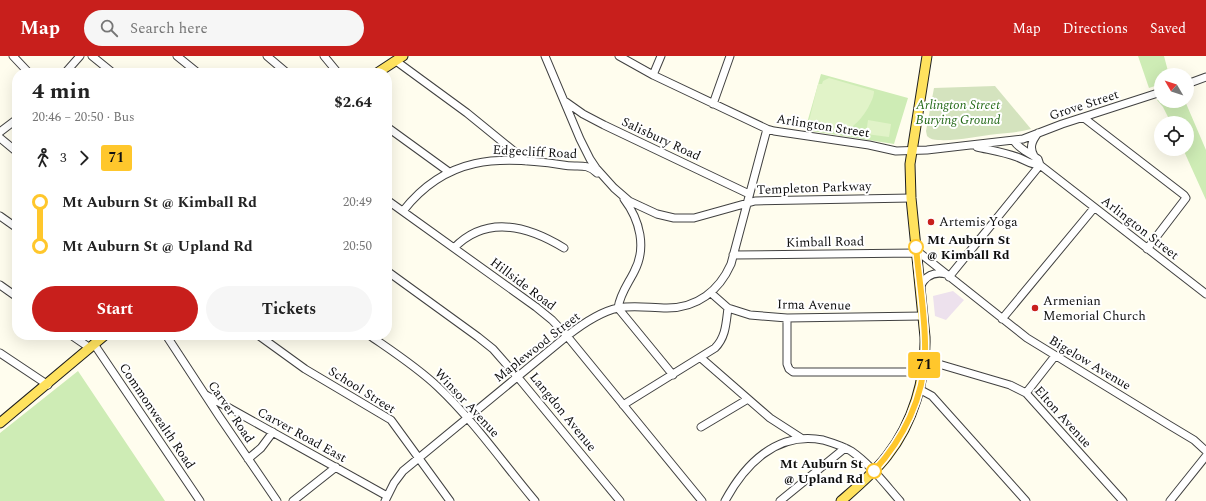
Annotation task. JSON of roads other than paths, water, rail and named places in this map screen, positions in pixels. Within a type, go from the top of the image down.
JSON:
[{"type":"main road","points":[[841,501],[874,471],[888,455],[903,432],[919,389],[925,360],[923,316],[911,198],[910,164],[927,56]]},
{"type":"main road","points":[[384,68],[399,58]]},
{"type":"main road","points":[[0,423],[48,385],[99,340]]},
{"type":"street","points":[[13,56],[24,68]]},
{"type":"street","points":[[69,68],[80,56]]},
{"type":"street","points":[[92,56],[107,68]]},
{"type":"street","points":[[177,56],[192,68]]},
{"type":"street","points":[[266,56],[281,68]]},
{"type":"street","points":[[324,56],[334,68]]},
{"type":"street","name":"Templeton Parkway","points":[[545,56],[590,159],[614,188],[629,201],[656,214],[674,218],[694,218],[755,201],[911,198]]},
{"type":"street","name":"Arlington Street","points":[[619,56],[712,104],[774,131],[896,151],[911,151],[1014,141],[1028,154],[1038,159],[1040,165],[1206,294]]},
{"type":"street","points":[[654,75],[662,56]]},
{"type":"street","points":[[712,104],[730,56]]},
{"type":"street","points":[[399,58],[526,161]]},
{"type":"street","points":[[1194,81],[1206,77]]},
{"type":"street","name":"Grove Street","points":[[1014,141],[1154,95]]},
{"type":"street","name":"Salisbury Road","points":[[565,101],[583,114],[604,125],[749,194]]},
{"type":"street","points":[[1084,118],[1186,198],[1147,249]]},
{"type":"street","points":[[0,132],[12,123]]},
{"type":"street","name":"Maplewood Street","points":[[386,498],[398,477],[419,458],[567,336],[593,318],[618,308],[679,307],[697,302],[711,293],[727,272],[733,255],[767,129]]},
{"type":"street","points":[[392,131],[449,172]]},
{"type":"street","points":[[1034,156],[1031,144],[1038,134]]},
{"type":"street","points":[[0,138],[12,148]]},
{"type":"street","points":[[1014,141],[1015,155],[1019,158]]},
{"type":"street","name":"Arlington Street","points":[[968,146],[1007,154],[1034,165],[1040,165]]},
{"type":"street","name":"Edgecliff Road","points":[[403,211],[423,189],[436,179],[465,166],[500,160],[526,161],[570,167],[586,165],[592,168],[614,188],[633,212],[639,228],[641,244],[639,261],[620,297],[618,308]]},
{"type":"street","points":[[920,287],[923,281],[930,275],[938,272],[948,275],[1040,165]]},
{"type":"street","name":"Hillside Road","points":[[392,203],[544,314],[567,336],[702,501]]},
{"type":"street","points":[[1002,319],[1094,208]]},
{"type":"street","points":[[0,216],[12,224]]},
{"type":"street","points":[[454,248],[466,237],[474,233],[499,227],[531,231],[564,248]]},
{"type":"street","name":"Bigelow Avenue","points":[[916,253],[926,256],[1027,338],[1182,432],[1206,451]]},
{"type":"street","name":"Kimball Road","points":[[733,255],[916,253]]},
{"type":"street","name":"Langdon Avenue","points":[[392,275],[482,340],[493,350],[518,377],[620,501]]},
{"type":"street","points":[[0,285],[12,293]]},
{"type":"street","name":"Irma Avenue","points":[[711,293],[728,308],[750,315],[787,318],[923,316]]},
{"type":"street","points":[[618,308],[673,375]]},
{"type":"street","points":[[623,405],[715,348],[722,339],[728,308]]},
{"type":"street","points":[[787,318],[787,364],[789,369],[797,372],[911,372],[922,375]]},
{"type":"street","points":[[81,340],[92,346]]},
{"type":"street","name":"Carver Road","points":[[169,340],[277,501]]},
{"type":"street","name":"School Street","points":[[265,340],[328,383],[388,419],[396,426],[450,501]]},
{"type":"street","name":"Winsor Avenue","points":[[376,340],[429,378],[446,395],[467,418],[535,501]]},
{"type":"street","name":"Commonwealth Road","points":[[92,346],[200,501]]},
{"type":"street","points":[[0,353],[48,385]]},
{"type":"street","points":[[1026,393],[1055,356]]},
{"type":"street","points":[[701,358],[774,422],[801,438]]},
{"type":"street","name":"Elton Avenue","points":[[925,360],[1010,384],[1026,393],[1123,501]]},
{"type":"street","points":[[919,389],[932,396],[1026,501]]},
{"type":"street","name":"Carver Road East","points":[[206,395],[336,467],[386,498]]},
{"type":"street","points":[[701,428],[748,399]]},
{"type":"street","points":[[248,459],[261,448],[273,432]]},
{"type":"street","points":[[725,501],[740,478],[760,456],[771,448],[784,442],[801,438],[825,441],[845,448],[863,460],[900,501]]},
{"type":"street","points":[[780,501],[845,448]]},
{"type":"street","points":[[1170,501],[1206,456]]},
{"type":"street","points":[[293,501],[336,467]]},
{"type":"place","name":"Artemis Yoga","points":[[931,222]]},
{"type":"place","name":"Mt Auburn St @ Kimball Rd","points":[[916,247]]},
{"type":"place","name":"Armenian Memorial Church","points":[[1035,308]]},
{"type":"place","name":"Mt Auburn St @ Upland Rd","points":[[874,471]]},
{"type":"park label","name":"Arlington Street Burying Ground","points":[[958,112]]}]
